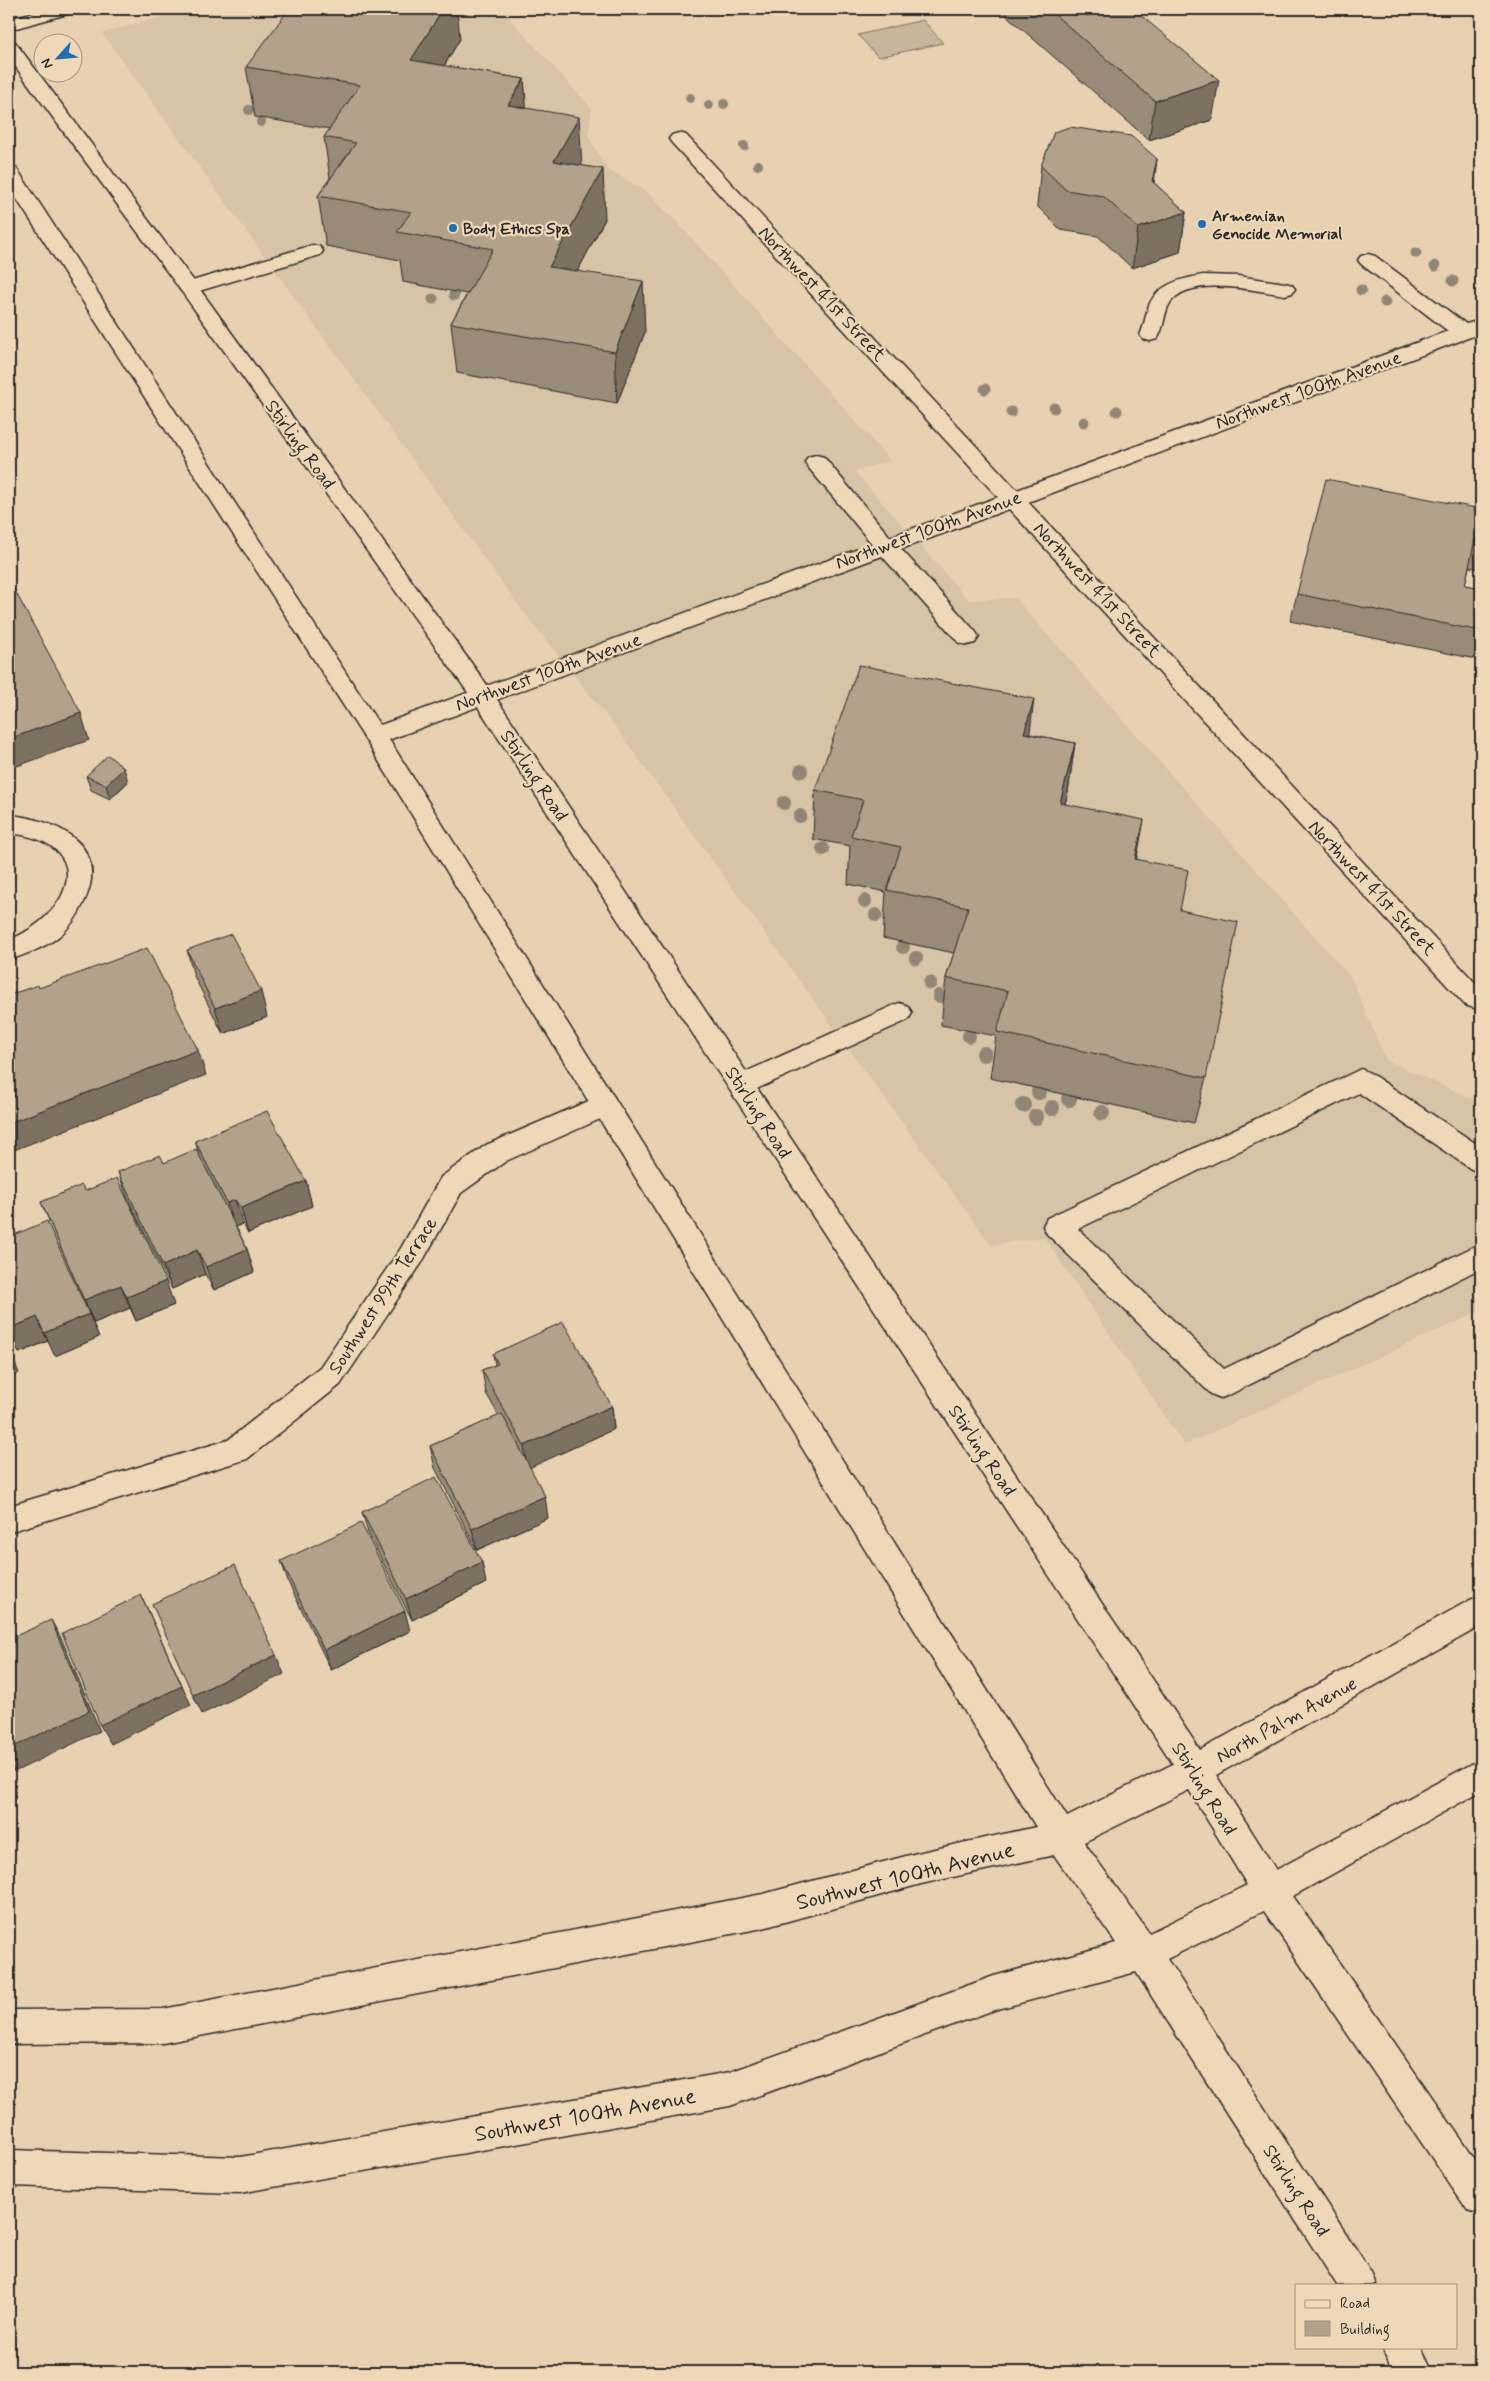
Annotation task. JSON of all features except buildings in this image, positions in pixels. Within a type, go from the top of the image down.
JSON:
[{"type":"main road","points":[[9,25],[65,9]]},
{"type":"main road","name":"Stirling Road","points":[[9,46],[189,288],[482,695],[1195,1770],[1270,1891],[1481,2198]]},
{"type":"main road","name":"Northwest 41st Street","points":[[679,139],[1013,497],[1474,998]]},
{"type":"main road","name":"Stirling Road","points":[[9,172],[375,736],[1061,1837],[1143,1953],[1357,2284]]},
{"type":"main road","points":[[189,288],[313,251]]},
{"type":"main road","points":[[1368,260],[1472,329]]},
{"type":"main road","points":[[1150,335],[1155,328],[1161,302],[1170,292],[1183,285],[1201,281],[1223,281],[1285,289]]},
{"type":"main road","name":"Northwest 100th Avenue","points":[[375,736],[1013,497],[1472,329]]},
{"type":"main road","points":[[816,462],[885,545],[967,637]]},
{"type":"main road","points":[[9,824],[31,826],[51,833],[66,844],[75,857],[80,883],[75,898],[65,915],[50,930],[9,950]]},
{"type":"main road","points":[[741,1085],[899,1013]]},
{"type":"main road","points":[[1481,1161],[1361,1080],[1058,1226],[1221,1385],[1481,1255]]},
{"type":"main road","name":"Southwest 99th Terrace","points":[[9,1519],[237,1450],[330,1376],[412,1256],[452,1185],[496,1153],[605,1105]]},
{"type":"main road","name":"North Palm Avenue","points":[[1061,1837],[1195,1770],[1481,1610]]},
{"type":"main road","points":[[1143,1953],[1270,1891],[1481,1774]]},
{"type":"main road","name":"Southwest 100th Avenue","points":[[9,2027],[163,2026],[763,1912],[921,1868],[1061,1837]]},
{"type":"main road","name":"Southwest 100th Avenue","points":[[9,2168],[240,2176],[730,2089],[994,1993],[1143,1953]]},
{"type":"main road","points":[[1400,2348],[1415,2372]]},
{"type":"shaded area","points":[[192,9],[501,9],[592,109],[588,135],[607,169],[646,191],[689,235],[890,460],[855,472],[969,600],[1015,598],[1352,979],[1386,1060],[1481,1103],[1481,1311],[1184,1445],[1044,1237],[991,1245],[617,729],[522,610],[102,33]]},
{"type":"shaded area","points":[[923,20],[943,43],[878,57],[858,35]]},
{"type":"place","name":"Armenian Genocide Memorial","points":[[1202,224]]},
{"type":"place","name":"Body Ethics Spa","points":[[453,228]]}]
